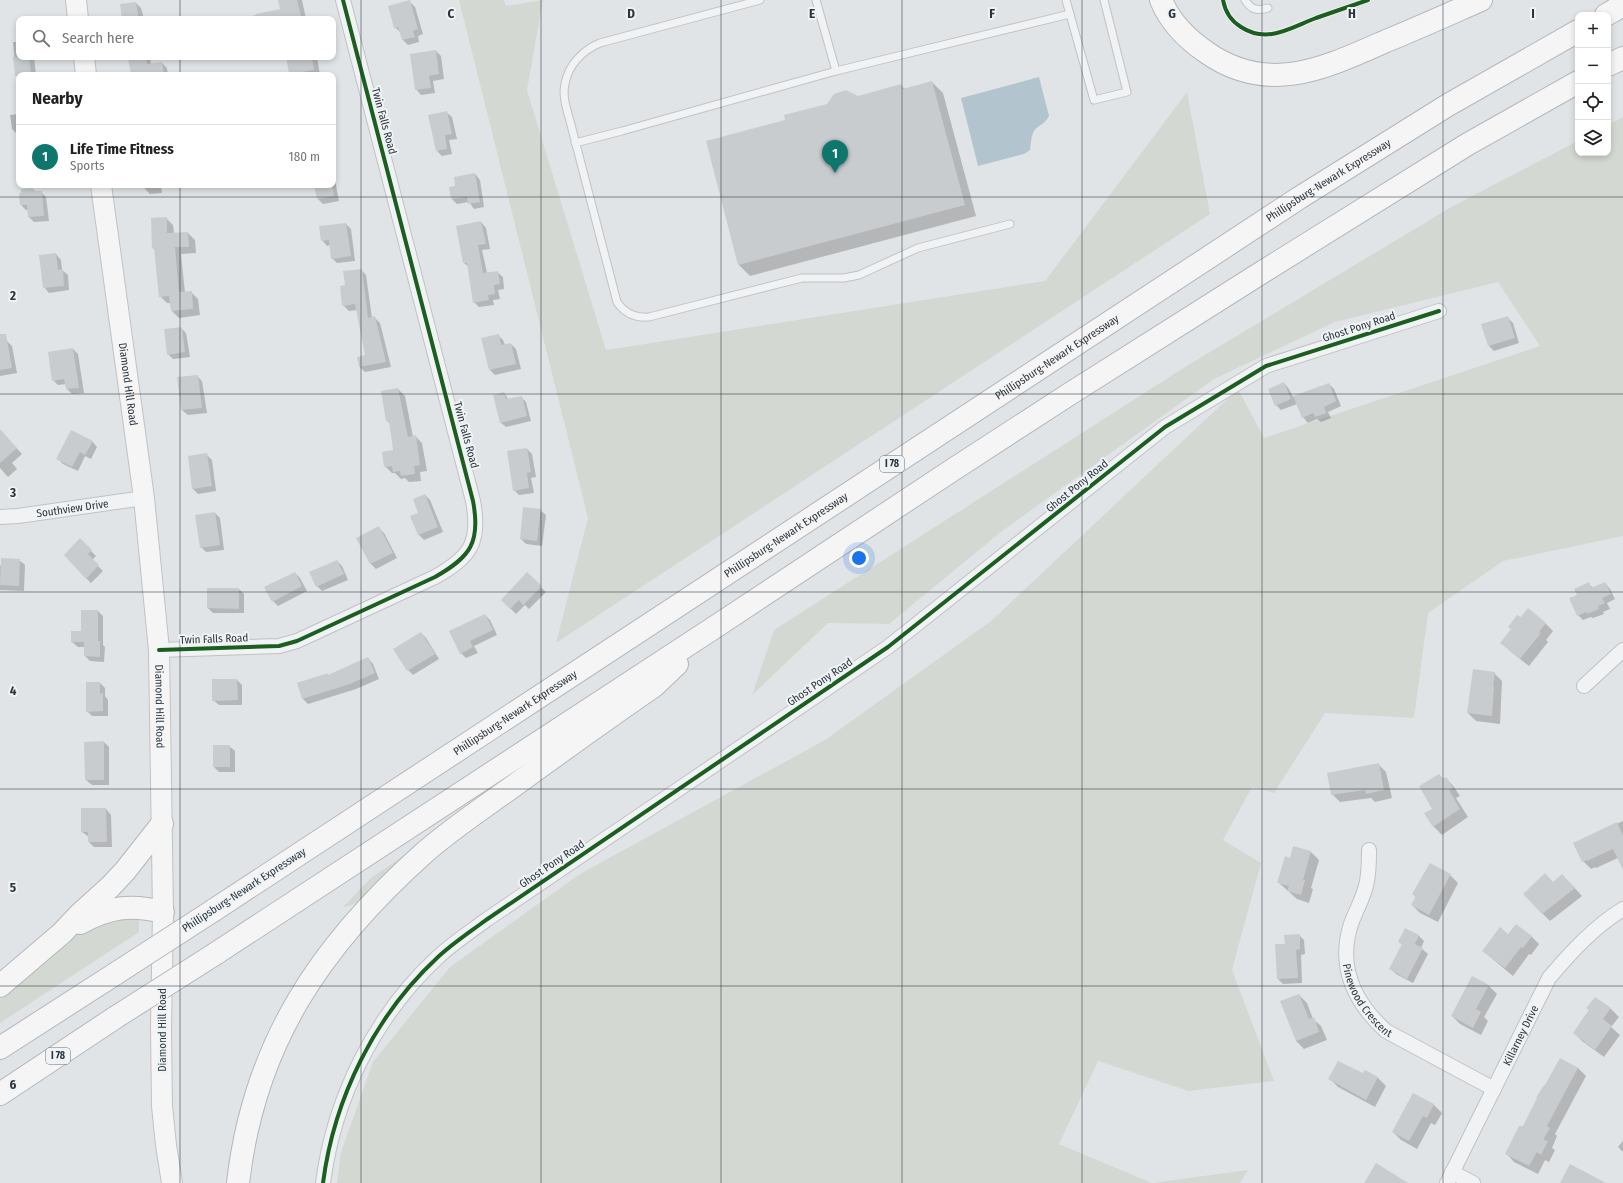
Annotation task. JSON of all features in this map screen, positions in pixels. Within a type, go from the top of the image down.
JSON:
[{"type":"highway","points":[[1161,0],[1174,24],[1191,42],[1210,55],[1231,67],[1255,73],[1280,75],[1303,73],[1333,64],[1481,0]]},
{"type":"highway","points":[[1611,12],[1623,5]]},
{"type":"highway","name":"Phillipsburg-Newark Expressway","points":[[0,1048],[214,910],[1299,198],[1448,105],[1575,33]]},
{"type":"highway","points":[[1611,64],[1623,58]]},
{"type":"highway","name":"I 78","points":[[0,1094],[954,469],[1264,271],[1468,144],[1575,84]]},
{"type":"highway","points":[[238,1183],[240,1163],[251,1112],[264,1070],[279,1034],[299,997],[332,950],[389,886],[425,852],[487,804],[654,686],[715,627]]},
{"type":"highway","points":[[0,986],[62,933],[125,871],[162,824]]},
{"type":"highway","points":[[62,933],[92,917],[114,909],[137,907],[163,912]]},
{"type":"main road","points":[[76,0],[78,16]]},
{"type":"main road","points":[[84,60],[86,72]]},
{"type":"main road","name":"Diamond Hill Road","points":[[101,188],[144,498],[159,650],[163,912],[161,1029],[162,1106],[172,1183]]},
{"type":"street","name":"Twin Falls Road","points":[[159,650],[279,646],[297,641],[435,577],[454,566],[465,556],[476,531],[474,501],[343,0]]},
{"type":"street","name":"Ghost Pony Road","points":[[323,1183],[335,1124],[348,1087],[366,1051],[386,1017],[411,986],[438,957],[486,920],[888,647],[1165,427],[1266,366],[1439,311]]},
{"type":"street","name":"Southview Drive","points":[[0,517],[18,516],[144,498]]},
{"type":"street","points":[[1584,686],[1623,650]]},
{"type":"street","name":"Pinewood Crescent","points":[[1370,850],[1367,881],[1351,924],[1347,954],[1349,974],[1359,1002],[1371,1018],[1386,1031],[1494,1089]]},
{"type":"street","name":"Killarney Drive","points":[[1449,1178],[1549,978],[1568,955],[1590,934],[1623,909]]},
{"type":"street","points":[[1449,1178],[1473,1183]]},
{"type":"lane","points":[[760,0],[600,42],[590,47],[576,60],[567,77],[564,85],[566,106],[575,143],[617,302],[626,313],[634,316],[649,317],[802,278],[844,278],[859,275],[918,248],[1010,224]]},
{"type":"lane","points":[[816,0],[836,71]]},
{"type":"lane","points":[[1066,0],[1094,100],[1127,92],[1104,0]]},
{"type":"lane","points":[[1245,0],[1254,10],[1268,8]]},
{"type":"lane","points":[[575,143],[836,71],[1070,14]]},
{"type":"shaded area","points":[[459,0],[504,0],[506,6],[543,0],[527,90],[606,350],[1045,281],[1187,92],[1210,214],[556,643],[588,518]]},
{"type":"shaded area","points":[[1623,117],[1623,536],[1503,561],[1428,613],[1414,718],[1325,713],[1274,793],[1252,787],[1223,840],[1261,863],[1232,970],[1274,1081],[1188,1091],[1098,1061],[1059,1144],[1152,1183],[337,1183],[341,1152],[373,1062],[450,967],[580,874],[825,740],[991,621],[1238,389],[1264,438],[1540,346],[1498,282],[1335,322],[1214,379],[1002,531],[889,624],[828,623],[752,695],[774,630],[1185,367],[1453,206],[1575,143],[1575,156],[1611,156],[1611,123]]},
{"type":"shaded area","points":[[421,844],[379,886],[370,889],[362,899],[352,905],[343,907],[372,877]]},
{"type":"shaded area","points":[[139,916],[139,932],[0,1023],[0,999],[17,986],[65,941],[89,924]]},
{"type":"shaded area","points":[[1248,1170],[1240,1183],[1152,1183]]},
{"type":"water","points":[[1039,77],[1049,116],[1045,122],[1034,130],[1030,150],[1024,154],[978,166],[961,98]]},
{"type":"building","points":[[278,0],[297,0],[301,16],[256,16],[256,14],[280,9]]},
{"type":"building","points":[[410,0],[418,29],[413,31],[415,37],[402,40],[398,27],[394,28],[388,6]]},
{"type":"building","points":[[136,2],[138,16],[122,16],[120,4]]},
{"type":"building","points":[[436,50],[439,74],[429,76],[431,88],[415,90],[410,54]]},
{"type":"building","points":[[13,57],[16,57],[16,60],[29,60],[31,72],[16,72],[15,76]]},
{"type":"building","points":[[128,60],[146,60],[147,64],[162,62],[164,72],[130,72]]},
{"type":"building","points":[[287,60],[312,60],[314,70],[289,72]]},
{"type":"building","points":[[932,81],[965,205],[738,265],[706,141],[785,120],[784,115],[827,104],[834,94],[846,90],[858,96],[901,84],[903,89]]},
{"type":"building","points":[[447,111],[452,134],[445,135],[447,149],[436,151],[428,115]]},
{"type":"building","points":[[475,173],[480,202],[468,204],[467,197],[451,199],[449,187],[455,186],[454,177]]},
{"type":"building","points":[[33,188],[33,191],[42,191],[44,216],[28,217],[27,205],[20,205],[19,193],[21,193],[21,189]]},
{"type":"building","points":[[315,188],[333,188],[334,196],[317,199]]},
{"type":"building","points":[[167,217],[167,233],[188,232],[189,247],[175,247],[179,292],[192,291],[193,309],[171,311],[169,296],[159,297],[154,248],[152,248],[151,218]]},
{"type":"building","points":[[481,221],[486,244],[478,245],[483,273],[498,271],[500,284],[494,285],[495,294],[488,295],[489,300],[473,303],[467,263],[463,263],[456,226]]},
{"type":"building","points":[[346,223],[351,256],[331,259],[329,240],[321,241],[319,226]]},
{"type":"building","points":[[56,253],[58,270],[63,269],[64,286],[43,288],[39,255]]},
{"type":"building","points":[[362,269],[368,318],[375,316],[386,362],[359,367],[357,357],[365,355],[355,304],[342,306],[340,286],[345,285],[343,271]]},
{"type":"building","points":[[1508,316],[1515,338],[1488,346],[1481,324]]},
{"type":"building","points":[[182,327],[185,352],[167,355],[164,329]]},
{"type":"building","points":[[0,334],[6,334],[12,368],[0,370]]},
{"type":"building","points":[[499,334],[501,345],[511,343],[516,364],[489,370],[481,338]]},
{"type":"building","points":[[73,348],[79,388],[66,389],[64,379],[52,381],[48,352]]},
{"type":"building","points":[[198,375],[202,408],[181,410],[177,377]]},
{"type":"building","points":[[1284,382],[1291,399],[1275,406],[1268,389]]},
{"type":"building","points":[[1329,383],[1336,401],[1324,407],[1326,413],[1315,417],[1313,413],[1302,418],[1293,396]]},
{"type":"building","points":[[398,388],[408,437],[416,435],[420,465],[414,466],[415,474],[401,476],[400,471],[393,472],[392,466],[384,467],[382,452],[393,450],[389,421],[386,421],[381,391]]},
{"type":"building","points":[[504,392],[506,399],[522,396],[527,416],[500,423],[493,395]]},
{"type":"building","points":[[0,429],[17,448],[0,463]]},
{"type":"building","points":[[71,430],[93,441],[85,455],[80,452],[72,467],[56,459]]},
{"type":"building","points":[[527,448],[531,472],[527,473],[529,488],[513,491],[507,451]]},
{"type":"building","points":[[207,453],[212,486],[192,489],[188,456]]},
{"type":"building","points":[[425,494],[438,527],[418,535],[410,516],[418,513],[413,499]]},
{"type":"building","points":[[523,507],[541,509],[537,541],[520,539]]},
{"type":"building","points":[[215,512],[220,545],[200,548],[195,515]]},
{"type":"building","points":[[379,526],[393,553],[370,564],[356,538]]},
{"type":"building","points":[[80,538],[92,550],[88,554],[99,565],[86,579],[64,555]]},
{"type":"building","points":[[1,558],[20,559],[19,586],[0,585]]},
{"type":"building","points":[[337,560],[344,574],[316,587],[309,572]]},
{"type":"building","points":[[295,572],[302,586],[272,602],[264,587]]},
{"type":"building","points":[[527,572],[542,586],[523,605],[519,600],[510,609],[501,600]]},
{"type":"building","points":[[1589,582],[1591,588],[1605,582],[1611,594],[1602,598],[1605,603],[1598,606],[1599,609],[1577,616],[1569,598],[1577,595],[1574,589]]},
{"type":"building","points":[[207,588],[239,588],[239,609],[207,608]]},
{"type":"building","points":[[1528,608],[1546,623],[1539,632],[1541,633],[1520,659],[1500,643],[1511,629],[1508,627],[1517,615],[1521,617]]},
{"type":"building","points":[[81,610],[98,610],[98,641],[100,641],[100,657],[84,656],[84,642],[71,642],[71,631],[81,631]]},
{"type":"building","points":[[485,614],[493,630],[470,641],[473,647],[460,654],[449,631]]},
{"type":"building","points":[[421,632],[435,654],[407,671],[393,649]]},
{"type":"building","points":[[368,657],[375,673],[350,684],[302,699],[297,683],[328,673],[328,675]]},
{"type":"building","points":[[1473,669],[1495,672],[1492,716],[1467,713]]},
{"type":"building","points":[[212,679],[237,679],[238,700],[212,701]]},
{"type":"building","points":[[86,682],[100,682],[100,694],[103,693],[103,711],[86,712]]},
{"type":"building","points":[[104,741],[104,780],[85,780],[84,742]]},
{"type":"building","points":[[213,745],[230,745],[230,767],[213,767]]},
{"type":"building","points":[[1379,763],[1384,790],[1366,794],[1365,790],[1331,795],[1327,773]]},
{"type":"building","points":[[1439,774],[1442,779],[1446,777],[1453,788],[1449,790],[1460,809],[1433,827],[1424,813],[1432,809],[1419,786]]},
{"type":"building","points":[[81,808],[106,808],[107,842],[88,842],[88,832],[81,832]]},
{"type":"building","points":[[1617,822],[1623,836],[1623,870],[1613,849],[1582,862],[1573,843]]},
{"type":"building","points":[[1293,846],[1311,851],[1303,880],[1305,880],[1301,895],[1287,891],[1289,886],[1277,883],[1285,856],[1290,858]]},
{"type":"building","points":[[1430,863],[1451,874],[1429,915],[1411,905],[1416,896],[1412,894]]},
{"type":"building","points":[[1545,873],[1553,882],[1562,874],[1575,888],[1542,914],[1523,894]]},
{"type":"building","points":[[1516,924],[1532,936],[1523,948],[1521,947],[1505,968],[1482,951],[1500,927],[1508,934]]},
{"type":"building","points":[[1405,928],[1419,935],[1415,944],[1423,948],[1407,979],[1389,969],[1402,944],[1398,942]]},
{"type":"building","points":[[1300,934],[1300,949],[1296,950],[1298,978],[1277,979],[1275,944],[1285,944],[1284,935]]},
{"type":"building","points":[[1472,976],[1489,985],[1476,1009],[1481,1012],[1473,1028],[1451,1016]]},
{"type":"building","points":[[1299,994],[1309,1019],[1314,1017],[1319,1032],[1296,1041],[1280,1001]]},
{"type":"building","points":[[1595,997],[1611,1008],[1603,1019],[1612,1026],[1595,1050],[1573,1033],[1589,1010],[1586,1008]]},
{"type":"building","points":[[1560,1058],[1578,1068],[1547,1126],[1550,1128],[1544,1140],[1548,1141],[1541,1155],[1537,1152],[1529,1166],[1505,1154],[1519,1126],[1523,1126],[1536,1098]]},
{"type":"building","points":[[1338,1061],[1363,1073],[1365,1070],[1378,1077],[1366,1100],[1328,1079]]},
{"type":"building","points":[[1413,1093],[1434,1104],[1427,1118],[1423,1116],[1409,1141],[1392,1132]]},
{"type":"building","points":[[1376,1163],[1408,1183],[1364,1183]]},
{"type":"building","points":[[1570,1164],[1606,1183],[1560,1183]]},
{"type":"cycle path","points":[[159,650],[279,646],[297,641],[435,577],[457,563],[465,555],[474,538],[475,516],[473,501],[343,0]]},
{"type":"cycle path","points":[[1223,0],[1225,8],[1237,25],[1251,32],[1260,34],[1278,33],[1288,30],[1316,18],[1368,0]]},
{"type":"cycle path","points":[[323,1183],[337,1120],[348,1089],[361,1060],[395,1005],[415,980],[438,957],[456,942],[486,920],[888,647],[1165,427],[1266,366],[1439,311]]},
{"type":"place","name":"Life Time Fitness","points":[[835,173]]}]
